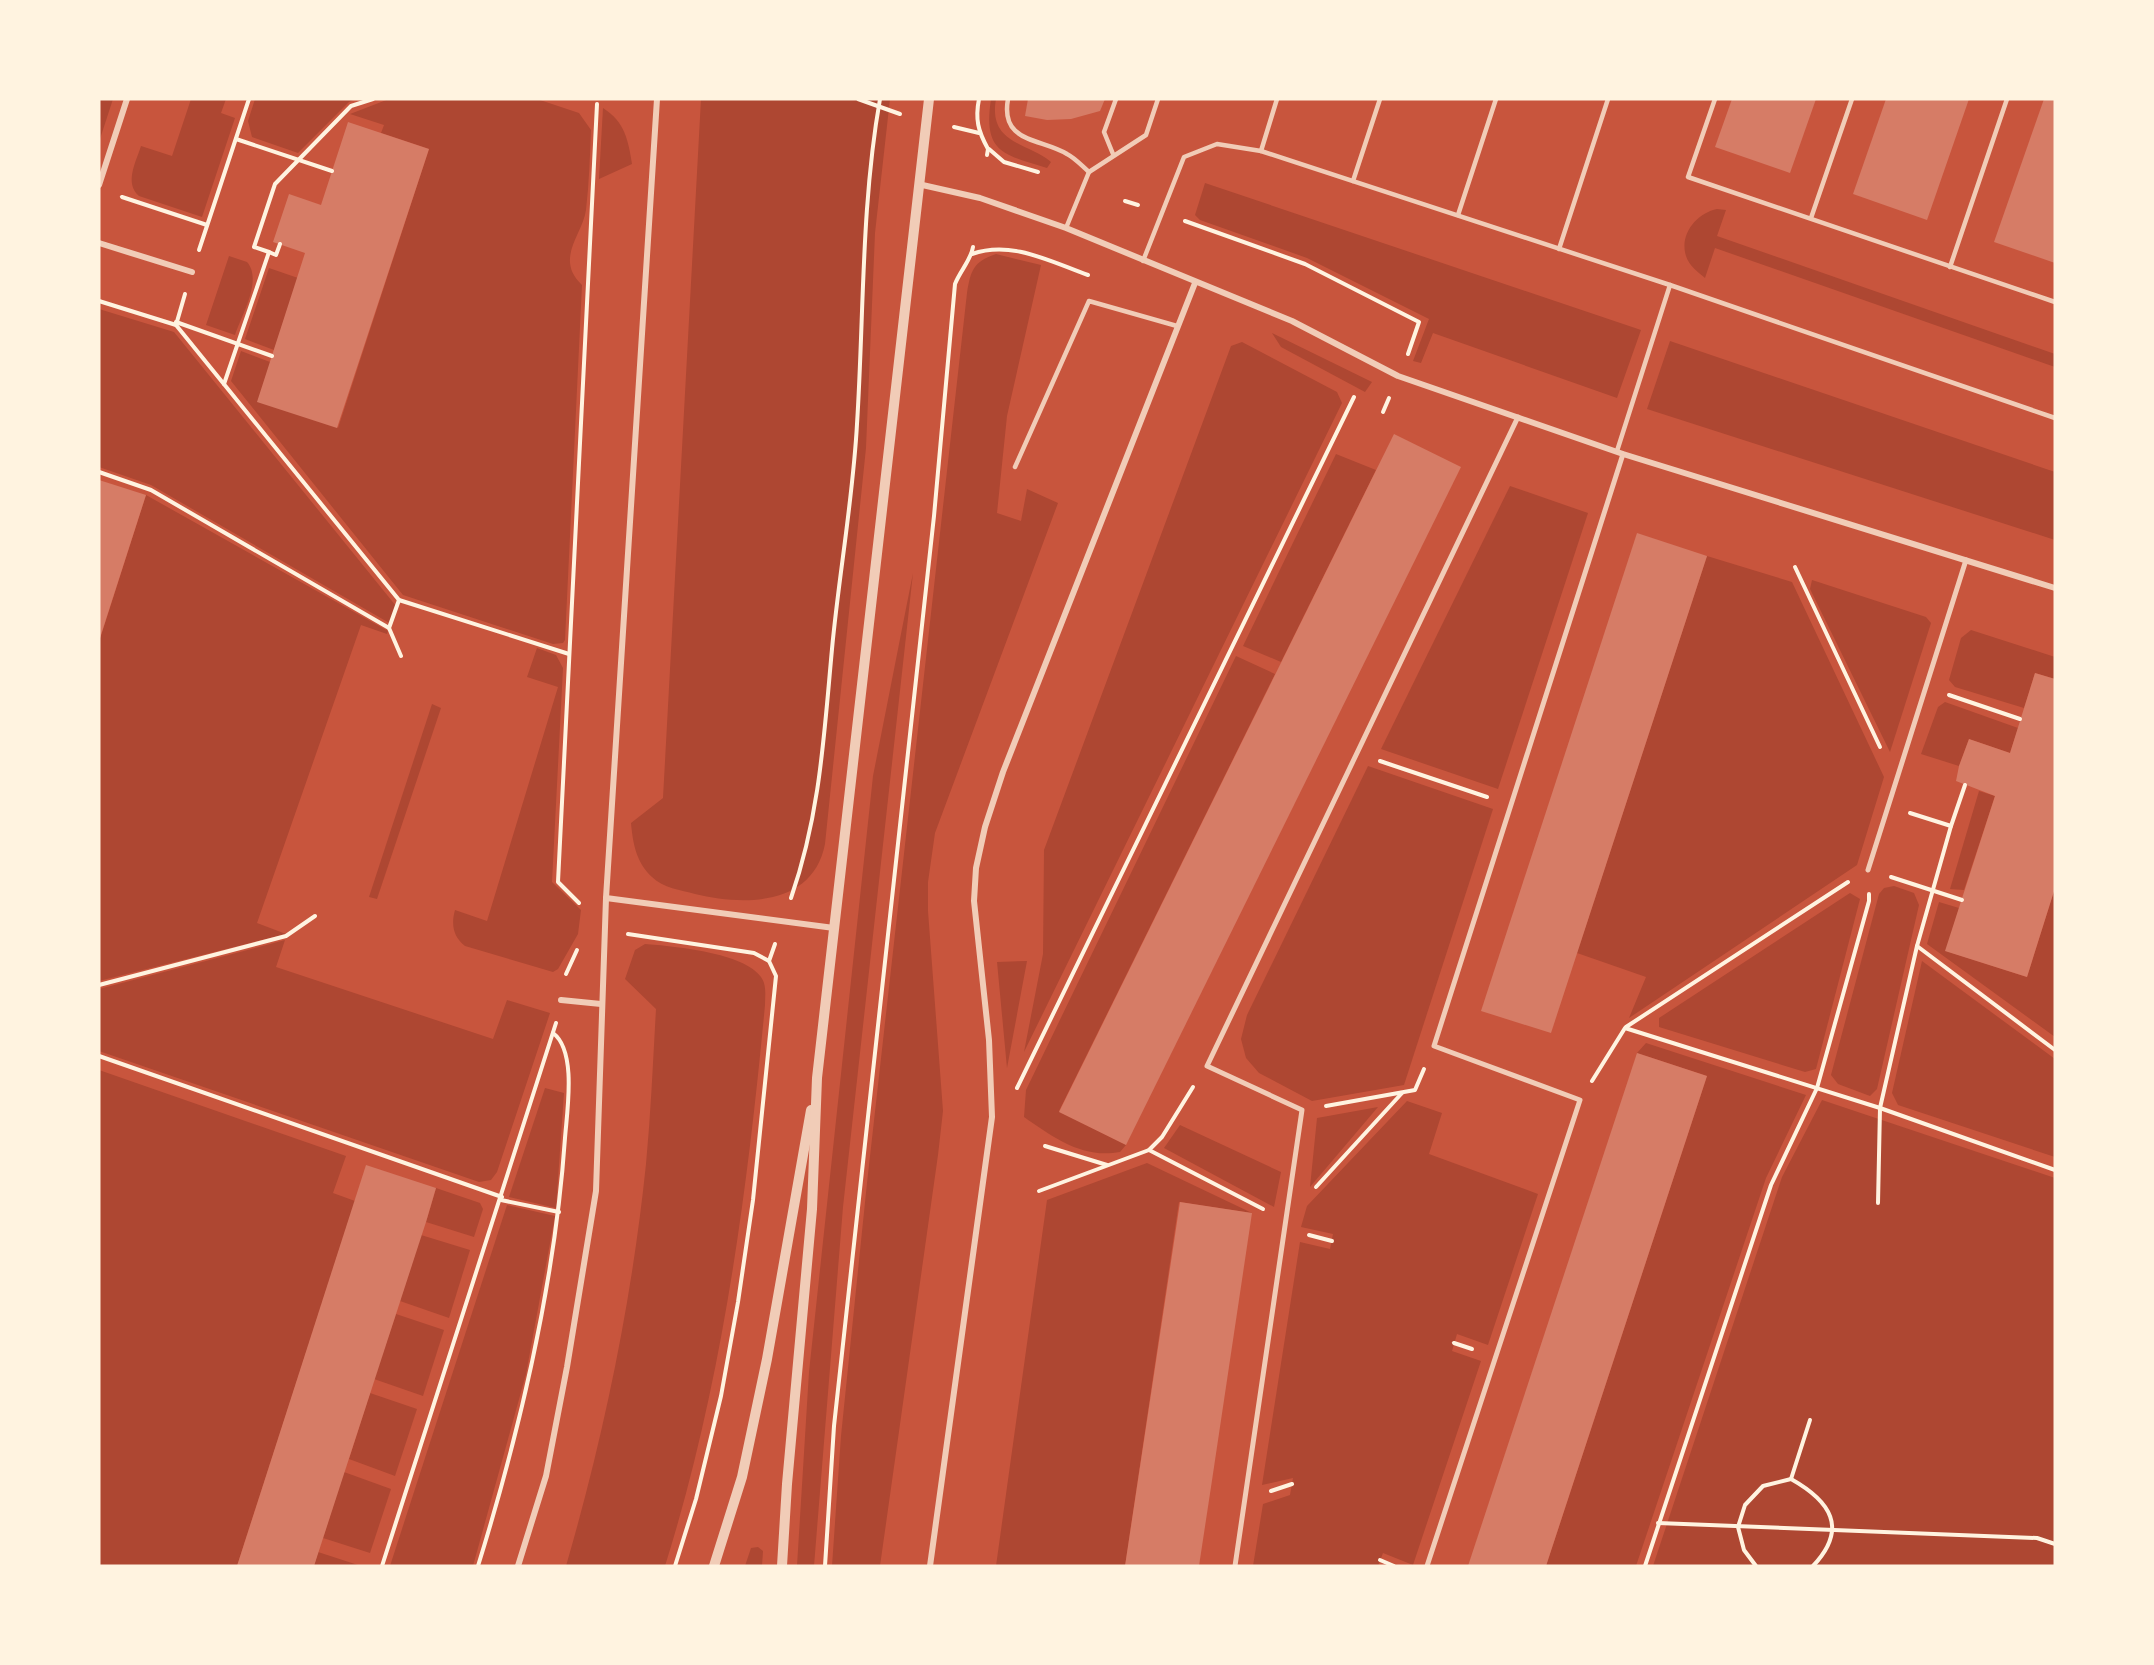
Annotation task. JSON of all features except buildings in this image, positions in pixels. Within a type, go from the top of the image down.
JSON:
[{"type":"street","points":[[99,185],[127,99]]},
{"type":"street","points":[[518,1566],[548,1465],[567,1367],[596,1191],[604,932],[657,99]]},
{"type":"street","points":[[782,1566],[787,1484],[812,1209],[817,1078],[917,184],[929,99]]},
{"type":"street","points":[[917,184],[980,198],[1066,228],[1292,321],[1398,376],[1620,453],[2055,588]]},
{"type":"street","points":[[99,243],[192,272]]},
{"type":"street","points":[[930,1566],[992,1117],[989,1040],[974,901],[976,868],[985,827],[1003,772],[1195,283]]},
{"type":"street","points":[[1235,1566],[1302,1110],[1207,1066],[1518,417]]},
{"type":"street","points":[[1427,1566],[1580,1100],[1434,1046],[1620,453]]},
{"type":"street","points":[[1868,870],[1966,560]]},
{"type":"street","points":[[606,898],[834,928]]},
{"type":"street","points":[[561,999],[601,1004]]},
{"type":"street","points":[[714,1566],[742,1477],[767,1359],[792,1206],[817,1078]]},
{"type":"lane","points":[[1008,99],[1006,113],[1020,136],[1067,154],[1089,172]]},
{"type":"lane","points":[[1113,154],[1104,132],[1116,99]]},
{"type":"lane","points":[[1066,228],[1089,172],[1113,154],[1146,135],[1158,99]]},
{"type":"lane","points":[[1261,151],[1278,99]]},
{"type":"lane","points":[[1353,181],[1380,99]]},
{"type":"lane","points":[[1458,215],[1496,99]]},
{"type":"lane","points":[[1559,249],[1608,99]]},
{"type":"lane","points":[[1715,99],[1688,177],[2055,302]]},
{"type":"lane","points":[[1811,218],[1852,99]]},
{"type":"lane","points":[[1950,267],[2007,99]]},
{"type":"lane","points":[[1143,261],[1184,157],[1217,144],[1261,151],[1670,285],[2055,418]]},
{"type":"lane","points":[[1620,453],[1670,285]]},
{"type":"lane","points":[[1015,466],[1089,301],[1177,326]]},
{"type":"path","points":[[176,324],[249,99]]},
{"type":"path","points":[[280,244],[276,255],[254,247],[276,184],[351,106],[373,99]]},
{"type":"path","points":[[769,960],[807,850],[821,773],[856,445],[865,235],[871,157],[880,99]]},
{"type":"path","points":[[979,99],[975,116],[988,149],[1004,162],[1038,172]]},
{"type":"path","points":[[566,974],[578,948],[584,909],[558,882],[597,104]]},
{"type":"path","points":[[236,139],[332,171]]},
{"type":"path","points":[[987,155],[988,149]]},
{"type":"path","points":[[122,197],[207,225]]},
{"type":"path","points":[[1125,201],[1305,264],[1419,322],[1407,356]]},
{"type":"path","points":[[825,1566],[834,1426],[934,516],[956,284],[961,268],[972,254],[973,247]]},
{"type":"path","points":[[972,254],[990,248],[1012,248],[1100,279]]},
{"type":"path","points":[[224,384],[269,252]]},
{"type":"path","points":[[99,301],[272,356]]},
{"type":"path","points":[[176,324],[399,600],[569,654]]},
{"type":"path","points":[[1017,1088],[1354,397]]},
{"type":"path","points":[[99,472],[151,490],[389,628],[401,656]]},
{"type":"path","points":[[1795,567],[1895,781]]},
{"type":"path","points":[[389,628],[399,600]]},
{"type":"path","points":[[1926,688],[2020,719]]},
{"type":"path","points":[[1357,753],[1510,805]]},
{"type":"path","points":[[1878,1203],[1880,1108],[1917,946],[1965,785]]},
{"type":"path","points":[[1888,806],[1951,826]]},
{"type":"path","points":[[1868,870],[1962,900]]},
{"type":"path","points":[[1580,1100],[1625,1028],[1868,870]]},
{"type":"path","points":[[1645,1566],[1771,1185],[1817,1088],[1869,901],[1868,870]]},
{"type":"path","points":[[99,985],[286,936],[315,916]]},
{"type":"path","points":[[582,932],[649,936],[749,951],[769,960],[775,968],[776,980],[753,1200],[722,1396],[696,1499],[675,1566]]},
{"type":"path","points":[[1917,946],[2055,1050]]},
{"type":"path","points":[[382,1566],[557,1020]]},
{"type":"path","points":[[1625,1028],[1880,1108],[2055,1170]]},
{"type":"path","points":[[478,1566],[526,1389],[559,1212],[568,1074],[562,1043],[553,1033]]},
{"type":"path","points":[[1302,1110],[1414,1090],[1434,1046]]},
{"type":"path","points":[[99,1056],[501,1198],[559,1212]]},
{"type":"path","points":[[1040,1191],[1149,1150],[1162,1137],[1207,1066]]},
{"type":"path","points":[[1045,1146],[1108,1166]]},
{"type":"path","points":[[1791,1479],[1810,1420]]},
{"type":"path","points":[[1756,1566],[1744,1550],[1738,1527],[1745,1505],[1762,1486],[1791,1479],[1814,1492],[1828,1507],[1832,1531],[1825,1553],[1813,1566]]},
{"type":"path","points":[[1658,1523],[2037,1538],[2055,1544]]},
{"type":"path","points":[[1380,1560],[1395,1566]]},
{"type":"shaded area","points":[[99,99],[113,99],[99,142]]},
{"type":"shaded area","points":[[191,99],[226,99],[221,113],[235,118],[202,217],[139,196],[132,185],[132,172],[141,146],[172,156]]},
{"type":"shaded area","points":[[255,99],[355,99],[349,102],[298,153],[252,137],[248,121]]},
{"type":"shaded area","points":[[389,99],[537,99],[579,113],[591,130],[586,210],[570,256],[570,266],[582,285],[565,640],[563,643],[553,644],[403,595],[231,381],[241,351],[270,362],[338,428],[429,149],[381,133],[384,125],[350,114]]},
{"type":"shaded area","points":[[701,99],[890,99],[875,233],[866,448],[825,844],[818,864],[807,880],[792,890],[774,897],[755,900],[714,898],[672,888],[656,881],[639,859],[634,845],[631,823],[663,798]]},
{"type":"shaded area","points":[[991,99],[996,99],[995,114],[998,125],[1004,133],[1051,162],[1047,168],[1018,159],[999,148],[990,130]]},
{"type":"shaded area","points":[[603,108],[621,126],[627,139],[632,164],[599,179]]},
{"type":"shaded area","points":[[1205,183],[1641,330],[1617,398],[1433,333],[1421,363],[1413,361],[1429,319],[1307,258],[1200,220],[1195,215]]},
{"type":"shaded area","points":[[1717,209],[1726,210],[1717,236],[2055,354],[2055,367],[1715,248],[1705,278],[1687,260],[1685,240],[1691,226],[1697,220]]},
{"type":"shaded area","points":[[996,254],[1041,265],[1007,416],[997,513],[1021,521],[1027,489],[1058,503],[935,833],[928,882],[928,911],[943,1111],[938,1155],[880,1566],[832,1566],[841,1436],[867,1183],[967,293],[974,268],[982,260]]},
{"type":"shaded area","points":[[229,256],[247,262],[253,278],[249,298],[235,335],[206,325]]},
{"type":"shaded area","points":[[269,268],[298,278],[274,350],[245,339]]},
{"type":"shaded area","points":[[99,309],[174,332],[396,606],[391,624],[151,485],[99,467]]},
{"type":"shaded area","points":[[1272,333],[1372,382],[1365,392],[1281,347]]},
{"type":"shaded area","points":[[1670,341],[2055,472],[2055,540],[1647,409]]},
{"type":"shaded area","points":[[1242,342],[1337,392],[1342,403],[1024,1052],[1043,954],[1044,850],[1231,346]]},
{"type":"shaded area","points":[[1336,454],[1376,470],[1281,662],[1243,646]]},
{"type":"shaded area","points":[[1510,486],[1588,513],[1498,789],[1381,749]]},
{"type":"shaded area","points":[[146,495],[388,631],[387,634],[361,625],[257,923],[286,934],[99,981],[99,642]]},
{"type":"shaded area","points":[[1707,556],[1792,582],[1884,777],[1857,865],[1629,1018],[1646,977],[1577,953]]},
{"type":"shaded area","points":[[913,573],[843,1207],[814,1566],[797,1566],[809,1372],[873,776]]},
{"type":"shaded area","points":[[1812,580],[1926,617],[1931,623],[1890,752],[1810,589]]},
{"type":"shaded area","points":[[1971,630],[2055,657],[2055,679],[2035,673],[2024,708],[1955,687],[1949,680],[1961,638]]},
{"type":"shaded area","points":[[537,648],[556,655],[563,668],[552,882],[581,910],[578,934],[558,969],[553,972],[465,946],[458,939],[453,925],[455,910],[487,921],[558,687],[527,677]]},
{"type":"shaded area","points":[[1236,656],[1275,674],[1059,1111],[1126,1145],[1120,1152],[1081,1150],[1058,1139],[1024,1117],[1026,1090]]},
{"type":"shaded area","points":[[1945,702],[2018,728],[2010,753],[1969,739],[1959,766],[1921,754],[1938,707]]},
{"type":"shaded area","points":[[432,704],[441,708],[377,899],[369,897]]},
{"type":"shaded area","points":[[1368,766],[1493,809],[1404,1085],[1312,1101],[1259,1073],[1246,1058],[1241,1039],[1247,1015]]},
{"type":"shaded area","points":[[1979,791],[1995,796],[1964,890],[1950,889]]},
{"type":"shaded area","points":[[1894,886],[1914,893],[1919,905],[1877,1089],[1870,1096],[1838,1084],[1831,1075],[1879,894],[1884,888]]},
{"type":"shaded area","points":[[2055,888],[2055,1037],[1927,944],[1939,902],[1959,908],[1946,951],[2027,977]]},
{"type":"shaded area","points":[[1850,893],[1860,899],[1816,1069],[1805,1072],[1659,1027],[1659,1018]]},
{"type":"shaded area","points":[[285,940],[276,967],[493,1039],[507,1000],[550,1013],[497,1172],[491,1180],[479,1182],[99,1051],[99,989]]},
{"type":"shaded area","points":[[645,944],[690,949],[725,957],[753,969],[763,980],[765,1005],[750,1147],[730,1288],[717,1359],[685,1497],[665,1566],[566,1566],[593,1467],[615,1367],[640,1215],[646,1164],[656,1009],[625,979],[635,950]]},
{"type":"shaded area","points":[[1027,961],[1007,1068],[997,962]]},
{"type":"shaded area","points":[[1922,961],[2055,1059],[2055,1157],[1898,1105],[1892,1093]]},
{"type":"shaded area","points":[[1646,1043],[1806,1095],[1766,1178],[1636,1566],[1546,1566],[1707,1076],[1637,1053]]},
{"type":"shaded area","points":[[99,1070],[346,1156],[333,1193],[355,1201],[237,1566],[99,1566]]},
{"type":"shaded area","points":[[545,1088],[564,1093],[556,1208],[509,1197]]},
{"type":"shaded area","points":[[1822,1100],[2055,1178],[2055,1566],[1653,1566],[1782,1177]]},
{"type":"shaded area","points":[[1407,1101],[1442,1113],[1429,1154],[1538,1194],[1488,1345],[1457,1334],[1452,1351],[1481,1361],[1413,1565],[1383,1553],[1378,1566],[1253,1566],[1263,1504],[1290,1495],[1293,1478],[1262,1485],[1300,1242],[1330,1249],[1333,1234],[1301,1227],[1307,1206]]},
{"type":"shaded area","points":[[1378,1107],[1310,1187],[1317,1118]]},
{"type":"shaded area","points":[[1180,1125],[1281,1172],[1274,1207],[1164,1148]]},
{"type":"shaded area","points":[[1147,1163],[1252,1213],[1179,1202],[1125,1566],[996,1566],[1047,1200]]},
{"type":"shaded area","points":[[436,1188],[480,1203],[483,1209],[474,1237],[426,1222]]},
{"type":"shaded area","points":[[507,1205],[555,1216],[526,1374],[473,1566],[390,1566]]},
{"type":"shaded area","points":[[421,1235],[470,1250],[449,1318],[400,1301]]},
{"type":"shaded area","points":[[396,1314],[444,1330],[423,1396],[374,1379]]},
{"type":"shaded area","points":[[370,1393],[417,1409],[395,1476],[349,1459]]},
{"type":"shaded area","points":[[344,1472],[391,1489],[370,1553],[323,1538]]},
{"type":"shaded area","points":[[758,1547],[763,1551],[762,1566],[745,1566],[751,1548]]},
{"type":"shaded area","points":[[318,1552],[361,1566],[314,1566]]}]
